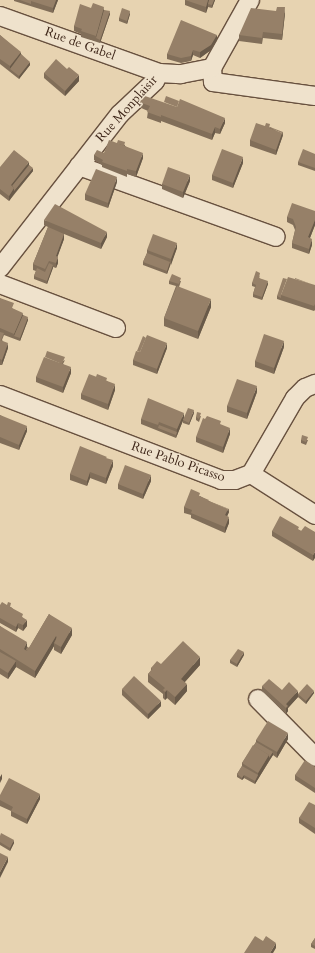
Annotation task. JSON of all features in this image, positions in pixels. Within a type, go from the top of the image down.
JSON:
[{"type":"street","points":[[250,0],[212,68],[213,82],[315,96]]},
{"type":"street","name":"Rue de Gabel","points":[[0,16],[159,73]]},
{"type":"street","name":"Rue Monplaisir","points":[[0,268],[120,114],[155,81],[159,73],[181,74],[212,68]]},
{"type":"street","points":[[79,166],[276,237]]},
{"type":"street","points":[[0,284],[116,328]]},
{"type":"street","points":[[315,384],[305,388],[295,398],[251,474],[315,515]]},
{"type":"street","name":"Rue Pablo Picasso","points":[[0,395],[221,480],[235,480],[251,474]]},
{"type":"street","points":[[258,699],[315,757]]},
{"type":"building","points":[[20,0],[31,0],[31,4]]},
{"type":"building","points":[[31,0],[56,0],[53,8]]},
{"type":"building","points":[[185,0],[208,0],[206,7]]},
{"type":"building","points":[[209,0],[214,0],[212,5],[208,4]]},
{"type":"building","points":[[93,3],[104,7],[96,36],[81,31],[82,29],[74,26],[80,4],[91,8]]},
{"type":"building","points":[[277,7],[285,7],[282,34],[263,32],[262,38],[239,35],[251,8],[276,11]]},
{"type":"building","points":[[122,8],[130,11],[127,21],[119,18]]},
{"type":"building","points":[[104,10],[110,11],[100,40],[96,38]]},
{"type":"building","points":[[181,20],[217,35],[211,45],[200,52],[193,50],[191,56],[181,58],[167,54]]},
{"type":"building","points":[[0,35],[21,52],[10,66],[0,59]]},
{"type":"building","points":[[21,54],[30,62],[19,76],[10,69]]},
{"type":"building","points":[[56,59],[67,69],[69,67],[79,75],[65,91],[44,73]]},
{"type":"building","points":[[145,96],[177,107],[180,99],[225,118],[220,129],[215,127],[212,134],[161,115],[161,117],[147,112],[150,106],[139,102]]},
{"type":"building","points":[[166,96],[179,101],[177,107],[164,102]]},
{"type":"building","points":[[256,123],[265,126],[266,123],[270,124],[269,128],[282,133],[276,150],[250,140]]},
{"type":"building","points":[[270,127],[283,132],[282,136],[282,133]]},
{"type":"building","points":[[109,140],[143,153],[136,171],[127,169],[127,171],[102,162],[103,160],[94,155],[97,150],[104,153]]},
{"type":"building","points":[[118,140],[125,142],[124,146],[117,143]]},
{"type":"building","points":[[222,149],[243,157],[233,183],[212,175]]},
{"type":"building","points":[[303,149],[315,154],[315,168],[298,162]]},
{"type":"building","points":[[14,150],[29,162],[11,185],[14,188],[9,196],[0,189],[0,167]]},
{"type":"building","points":[[29,165],[33,168],[14,191],[12,186]]},
{"type":"building","points":[[168,167],[190,175],[183,192],[162,184]]},
{"type":"building","points":[[96,169],[117,177],[108,203],[85,194]]},
{"type":"building","points":[[292,203],[315,211],[315,220],[308,237],[312,239],[309,249],[292,243],[296,227],[293,219],[287,217]]},
{"type":"building","points":[[55,204],[107,232],[101,243],[44,220]]},
{"type":"building","points":[[48,227],[64,234],[56,256],[58,257],[56,263],[49,261],[45,269],[33,264]]},
{"type":"building","points":[[153,234],[177,243],[171,259],[147,250]]},
{"type":"building","points":[[147,253],[170,262],[167,271],[143,262]]},
{"type":"building","points":[[49,263],[53,265],[47,281],[34,276],[37,268],[45,272]]},
{"type":"building","points":[[256,271],[260,273],[259,278],[268,281],[262,297],[253,294],[256,285],[252,283]]},
{"type":"building","points":[[172,274],[181,278],[179,284],[169,281]]},
{"type":"building","points":[[288,277],[315,285],[314,306],[281,295]]},
{"type":"building","points":[[283,278],[287,279],[281,298],[277,296]]},
{"type":"building","points":[[177,286],[211,299],[198,331],[164,318]]},
{"type":"building","points":[[0,298],[14,303],[12,308],[23,313],[14,334],[0,328]]},
{"type":"building","points":[[23,315],[28,317],[20,338],[14,336]]},
{"type":"building","points":[[0,332],[4,333],[1,340],[0,340]]},
{"type":"building","points":[[264,334],[284,341],[274,368],[255,361]]},
{"type":"building","points":[[147,335],[167,343],[157,369],[133,360],[136,351],[140,352]]},
{"type":"building","points":[[143,336],[146,338],[140,352],[137,351]]},
{"type":"building","points":[[0,340],[8,343],[2,360],[0,359]]},
{"type":"building","points":[[47,351],[65,357],[62,364],[45,357]]},
{"type":"building","points":[[44,357],[71,367],[63,387],[36,377]]},
{"type":"building","points":[[89,374],[115,384],[108,404],[81,394]]},
{"type":"building","points":[[97,374],[107,378],[106,381],[96,377]]},
{"type":"building","points":[[237,379],[257,386],[247,413],[227,406]]},
{"type":"building","points":[[148,398],[184,413],[177,429],[159,422],[158,425],[141,419]]},
{"type":"building","points":[[188,408],[194,410],[189,423],[183,420]]},
{"type":"building","points":[[197,412],[201,413],[199,419],[196,417]]},
{"type":"building","points":[[0,415],[27,426],[19,445],[0,437]]},
{"type":"building","points":[[207,416],[221,421],[220,424],[230,428],[223,447],[196,437],[203,418],[205,419]]},
{"type":"building","points":[[159,425],[177,432],[176,435],[158,428]]},
{"type":"building","points":[[302,435],[308,437],[306,442],[301,440]]},
{"type":"building","points":[[80,446],[113,460],[106,478],[90,472],[87,481],[70,474]]},
{"type":"building","points":[[125,465],[151,475],[143,494],[118,484]]},
{"type":"building","points":[[191,489],[200,493],[199,496],[209,500],[208,501],[228,509],[225,515],[229,517],[225,527],[191,513],[192,510],[184,507]]},
{"type":"building","points":[[209,501],[229,509],[228,512],[228,509]]},
{"type":"building","points":[[280,516],[299,527],[298,529],[301,531],[305,526],[315,532],[315,552],[313,555],[272,531]]},
{"type":"building","points":[[2,602],[7,605],[8,602],[11,603],[10,607],[23,614],[22,617],[27,620],[23,625],[18,623],[16,627],[0,618],[0,605]]},
{"type":"building","points":[[49,614],[72,628],[61,647],[54,643],[57,637],[56,636],[35,671],[0,649],[0,626],[27,642],[24,649],[27,651]]},
{"type":"building","points":[[183,641],[200,657],[181,679],[187,684],[175,697],[167,690],[165,692],[163,690],[165,688],[148,674],[157,661],[161,664]]},
{"type":"building","points":[[238,649],[244,652],[237,664],[230,660]]},
{"type":"building","points":[[0,652],[16,661],[8,673],[0,668]]},
{"type":"building","points":[[134,676],[161,701],[148,714],[122,689]]},
{"type":"building","points":[[269,679],[282,690],[289,682],[298,691],[286,704],[288,706],[286,708],[262,686]]},
{"type":"building","points":[[307,684],[314,691],[306,701],[298,694]]},
{"type":"building","points":[[268,721],[288,733],[277,752],[256,740]]},
{"type":"building","points":[[256,742],[273,752],[269,758],[269,755],[254,746]]},
{"type":"building","points":[[253,745],[269,755],[258,773],[242,763]]},
{"type":"building","points":[[305,760],[315,767],[315,788],[295,775]]},
{"type":"building","points":[[242,766],[258,775],[255,781],[244,775],[242,778],[237,774]]},
{"type":"building","points":[[9,778],[40,794],[27,819],[11,811],[13,807],[0,800],[0,795]]},
{"type":"building","points":[[309,802],[315,805],[315,828],[299,818]]},
{"type":"building","points":[[1,833],[14,840],[10,848],[0,842]]},
{"type":"building","points":[[0,853],[8,857],[0,872]]},
{"type":"building","points":[[255,936],[263,941],[266,936],[276,943],[270,953],[244,953]]},
{"type":"building","points":[[315,938],[315,946],[311,944]]}]
